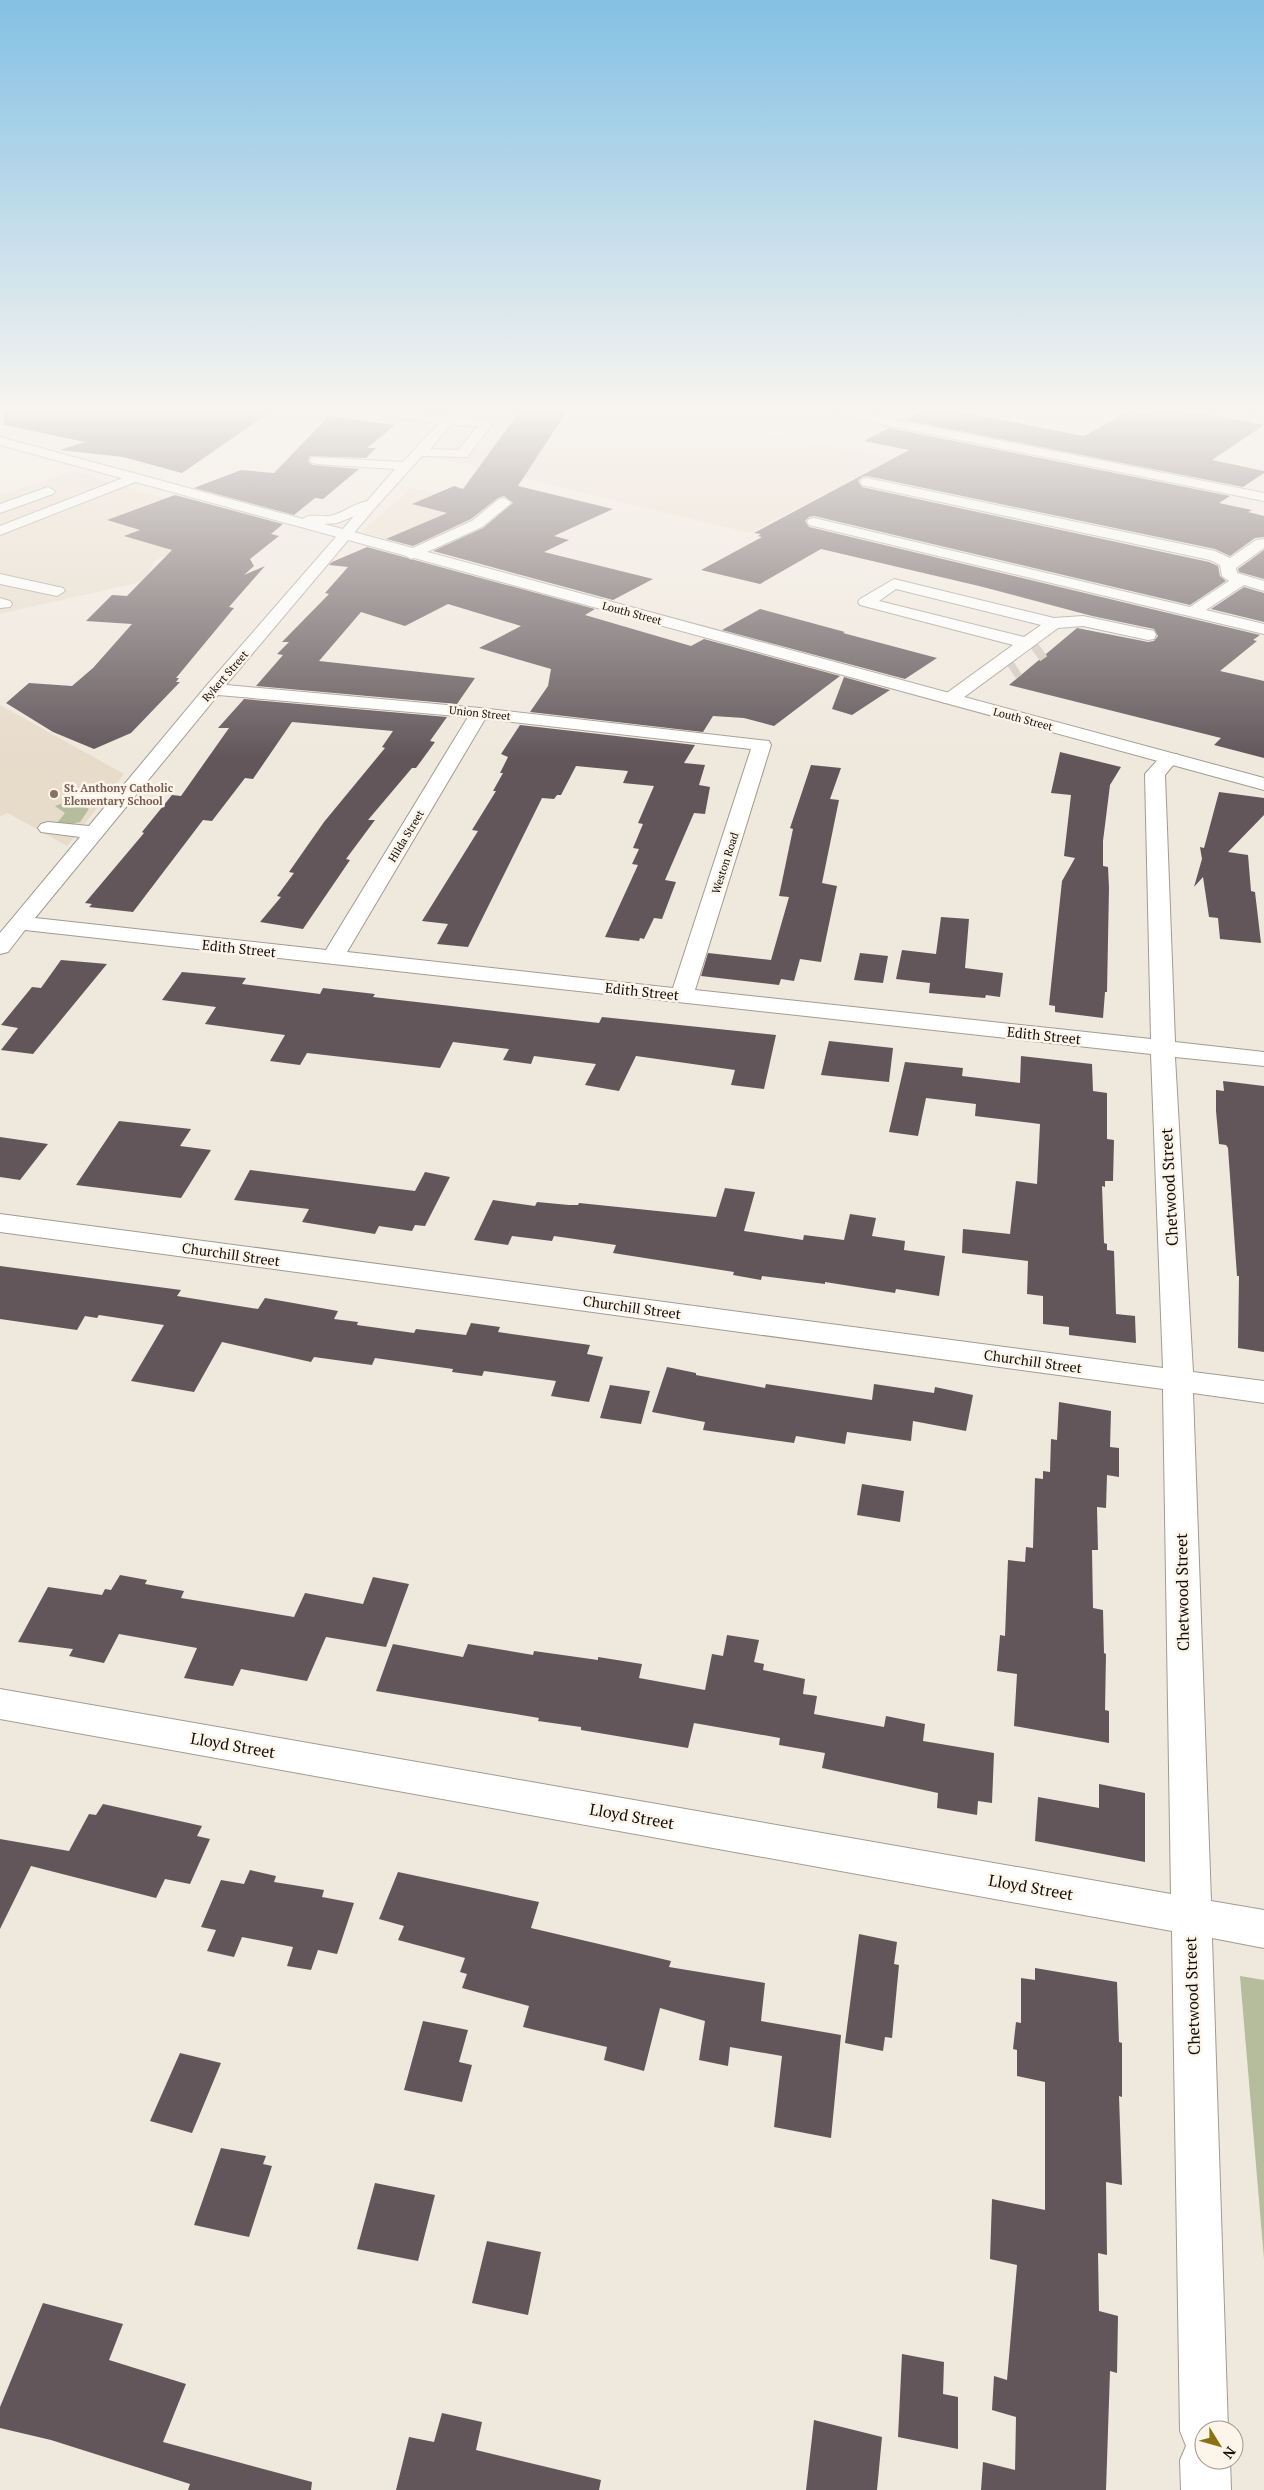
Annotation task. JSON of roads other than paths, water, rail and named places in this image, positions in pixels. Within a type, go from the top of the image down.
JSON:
[{"type":"street","name":"Louth Street","points":[[312,527],[1264,784]]},
{"type":"street","name":"Rykert Street","points":[[0,947],[213,689],[353,527]]},
{"type":"street","points":[[411,554],[470,527]]},
{"type":"street","points":[[836,527],[1264,629]]},
{"type":"street","points":[[1080,527],[1215,556],[1227,563],[1230,576],[1264,586]]},
{"type":"street","points":[[1228,567],[1262,543]]},
{"type":"street","points":[[0,578],[57,592]]},
{"type":"street","points":[[1193,612],[1241,580]]},
{"type":"street","points":[[1034,646],[866,602],[894,584],[1054,623],[1083,621],[1148,635]]},
{"type":"street","points":[[979,678],[1002,677],[1014,669],[1054,623]]},
{"type":"street","points":[[950,699],[979,678],[1034,646]]},
{"type":"street","name":"Union Street","points":[[213,689],[480,713],[746,744]]},
{"type":"street","name":"Hilda Street","points":[[332,958],[480,713]]},
{"type":"street","name":"Weston Road","points":[[682,996],[762,745],[746,744]]},
{"type":"street","name":"Chetwood Street","points":[[1170,758],[1155,774],[1163,1048],[1178,1380],[1204,2420]]},
{"type":"street","points":[[84,795],[122,799]]},
{"type":"street","points":[[48,828],[94,833]]},
{"type":"street","name":"Edith Street","points":[[20,923],[1264,1059]]},
{"type":"street","name":"Churchill Street","points":[[0,1223],[1264,1392]]},
{"type":"street","name":"Lloyd Street","points":[[0,1704],[1190,1915],[1264,1930]]},
{"type":"street","points":[[1205,2470],[1206,2490]]},
{"type":"tunnel","points":[[1035,654],[1042,649]]},
{"type":"tunnel","points":[[1011,671],[1017,667]]},
{"type":"place","name":"St. Anthony Catholic Elementary School","points":[[54,794]]}]
